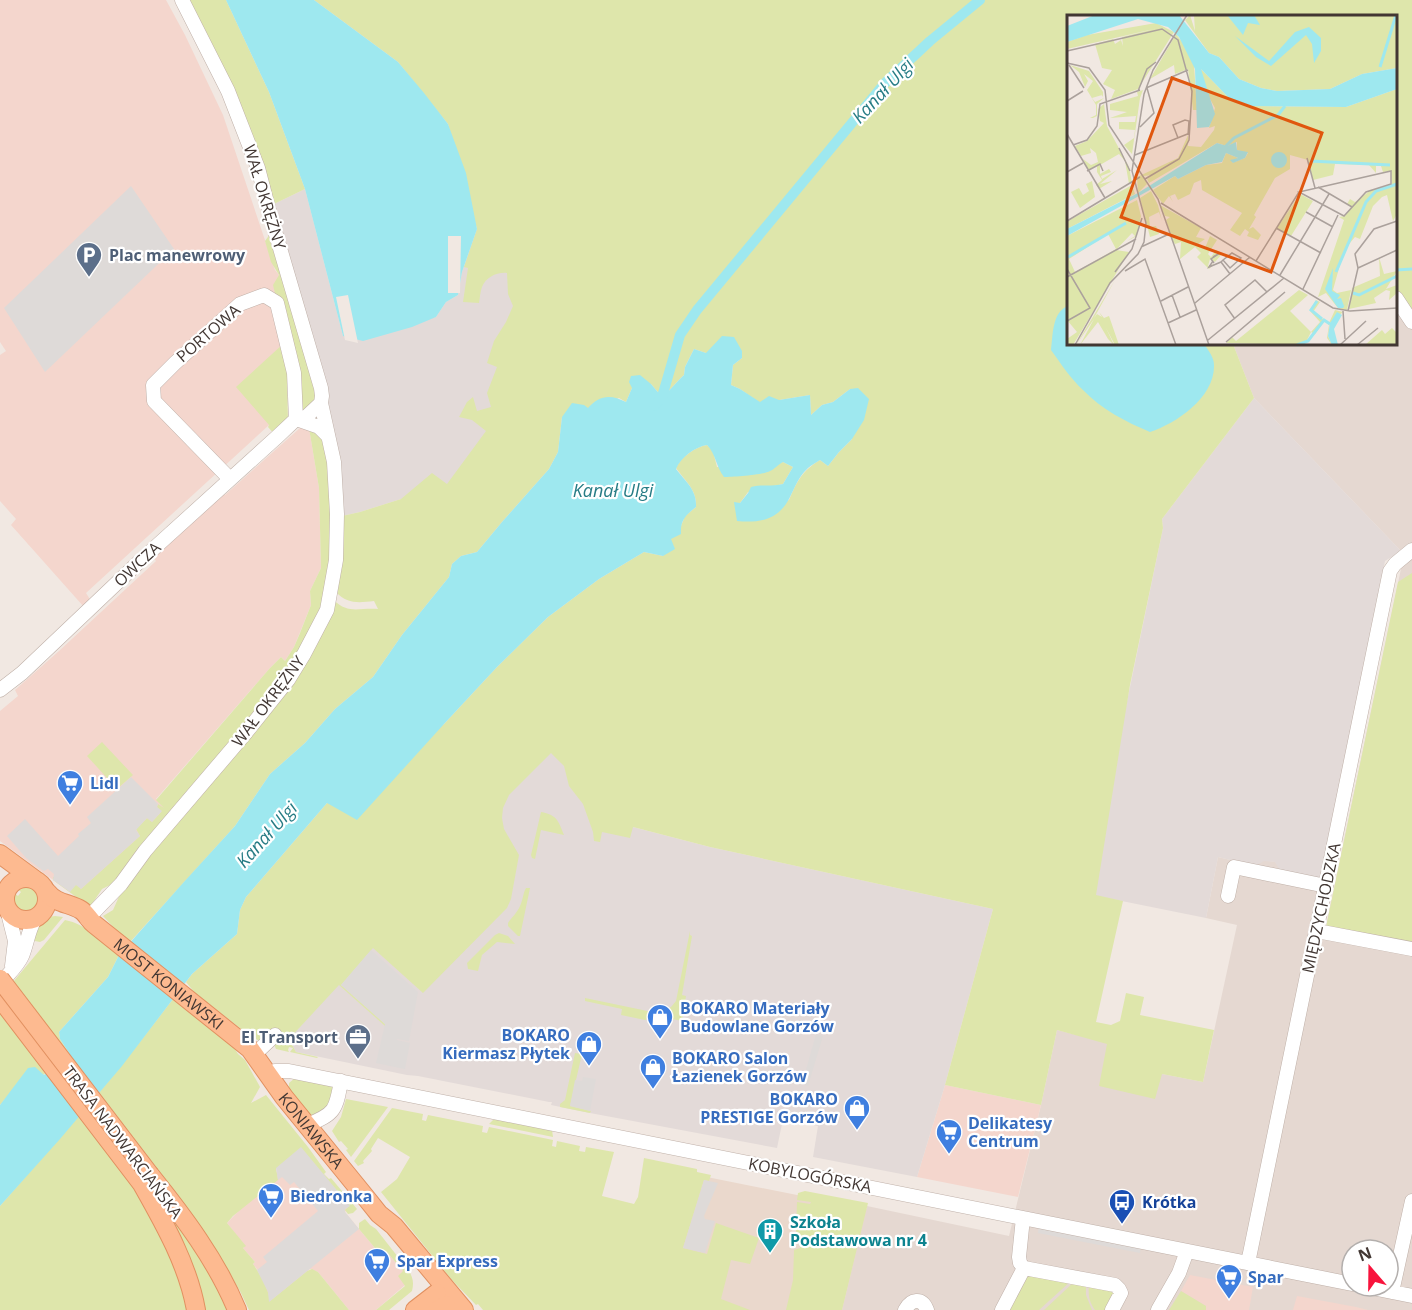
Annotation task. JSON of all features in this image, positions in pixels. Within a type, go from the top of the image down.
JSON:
[{"type":"main road","points":[[0,854],[42,883],[47,892],[48,903],[39,916]]},
{"type":"main road","points":[[34,879],[15,880],[4,894],[16,918],[22,920],[57,912],[91,922]]},
{"type":"main road","name":"MOST KONIAWSKI","points":[[47,892],[55,900],[82,910],[91,922],[249,1050]]},
{"type":"main road","name":"TRASA NADWARCIAŃSKA","points":[[6,975],[146,1180],[176,1250],[196,1310]]},
{"type":"main road","name":"TRASA NADWARCIAŃSKA","points":[[0,998],[209,1257],[223,1279],[237,1310]]},
{"type":"main road","name":"KONIAWSKA","points":[[249,1050],[379,1214],[388,1231],[447,1303]]},
{"type":"main road","points":[[415,1310],[447,1303]]},
{"type":"street","name":"WAŁ OKRĘŻNY","points":[[91,922],[146,850],[288,680],[327,610],[336,560],[337,514],[334,462],[321,403],[321,388],[258,168],[228,92],[182,0]]},
{"type":"street","name":"PORTOWA","points":[[230,479],[154,401],[153,385],[240,304],[264,295],[277,303],[294,372],[296,419]]},
{"type":"street","points":[[1397,301],[1412,322]]},
{"type":"street","points":[[296,419],[306,417],[321,403]]},
{"type":"street","points":[[296,419],[319,427],[328,436]]},
{"type":"street","name":"OWCZA","points":[[0,690],[22,673],[104,594],[296,419]]},
{"type":"street","name":"MIĘDZYCHODZKA","points":[[1248,1263],[1390,571],[1395,564],[1409,555]]},
{"type":"street","points":[[1228,896],[1234,867],[1326,886]]},
{"type":"street","points":[[4,894],[15,941],[6,975]]},
{"type":"street","points":[[0,984],[21,957],[30,926],[39,916]]},
{"type":"street","points":[[1317,931],[1412,950]]},
{"type":"street","points":[[249,1050],[274,1035]]},
{"type":"street","name":"KOBYLOGÓRSKA","points":[[268,1076],[275,1071],[285,1071],[341,1081],[1340,1282]]},
{"type":"street","points":[[307,1125],[326,1117],[334,1109],[341,1081]]},
{"type":"street","points":[[1400,1256],[1412,1201]]},
{"type":"street","points":[[1023,1218],[1019,1257],[1024,1268],[1115,1285],[1121,1293],[1112,1310]]},
{"type":"street","points":[[1158,1310],[1179,1273],[1187,1251]]},
{"type":"street","points":[[1002,1310],[1024,1268]]},
{"type":"street","points":[[905,1310],[910,1302],[920,1301],[927,1310]]},
{"type":"shaded area","points":[[0,0],[166,0],[223,115],[275,270],[279,275],[277,303],[283,344],[269,425],[86,593],[91,601],[84,607],[11,525],[16,519],[0,501],[0,355],[6,351],[0,342]]},
{"type":"shaded area","name":"Plac manewrowy","points":[[131,186],[174,249],[45,372],[4,308]]},
{"type":"shaded area","points":[[305,189],[343,336],[436,317],[446,302],[458,295],[462,272],[477,229],[524,285],[470,496],[401,499],[342,516],[338,450],[274,204]]},
{"type":"shaded area","points":[[1412,270],[1412,1310],[842,1310],[867,1206],[1009,1236],[1057,1030],[1108,1043],[1100,1086],[1162,1074],[1203,1082],[1237,925],[1206,918],[1218,857],[1255,866],[1264,860],[1275,862],[1321,876],[1309,937],[1326,927],[1402,564],[1401,551],[1254,398],[1233,345],[1397,345],[1397,272]]},
{"type":"shaded area","points":[[1254,398],[1401,551],[1385,561],[1321,876],[1316,880],[1280,871],[1275,862],[1264,861],[1255,866],[1218,857],[1206,918],[1087,894],[1163,528],[1162,519]]},
{"type":"shaded area","points":[[300,428],[309,428],[319,488],[321,568],[310,591],[311,605],[294,647],[285,661],[281,657],[270,668],[156,799],[168,811],[79,899],[0,841],[0,711],[18,696],[15,690],[156,561],[153,557]]},
{"type":"shaded area","points":[[565,728],[625,825],[710,847],[993,909],[945,1085],[917,1177],[813,1157],[818,1126],[783,1119],[777,1148],[590,1113],[551,1105],[552,1102],[296,1052],[289,1039]]},
{"type":"shaded area","points":[[131,777],[162,811],[152,822],[147,818],[136,830],[140,836],[81,889],[76,885],[70,892],[53,880],[54,874],[48,869],[42,870],[26,858],[7,836],[25,819],[58,856],[91,823],[87,817]]},
{"type":"shaded area","points":[[371,950],[418,992],[409,1041],[397,1039],[410,1043],[405,1069],[376,1063],[385,1024],[341,985]]},
{"type":"shaded area","points":[[816,1034],[823,1036],[808,1086],[802,1084]]},
{"type":"shaded area","points":[[583,1077],[596,1079],[590,1111],[570,1106],[575,1080],[582,1081]]},
{"type":"shaded area","points":[[945,1085],[1041,1105],[1018,1197],[917,1177]]},
{"type":"shaded area","points":[[301,1147],[350,1206],[345,1212],[380,1254],[386,1251],[403,1271],[405,1285],[376,1310],[349,1310],[318,1272],[310,1269],[269,1302],[259,1272],[253,1264],[255,1262],[227,1223]]},
{"type":"shaded area","points":[[301,1147],[350,1206],[345,1209],[345,1212],[359,1229],[269,1302],[268,1292],[257,1270],[267,1262],[263,1257],[318,1211],[294,1182],[290,1185],[282,1177],[278,1180],[276,1168]]},
{"type":"shaded area","points":[[677,1171],[867,1209],[842,1310],[673,1310]]},
{"type":"shaded area","points":[[704,1180],[718,1183],[704,1216],[705,1219],[715,1221],[705,1253],[683,1248]]},
{"type":"shaded area","points":[[1039,1226],[1141,1246],[1140,1253],[1038,1233]]},
{"type":"shaded area","points":[[1190,1275],[1253,1287],[1249,1310],[1206,1310],[1206,1306],[1181,1291]]},
{"type":"shaded area","points":[[1297,1296],[1356,1307],[1368,1310],[1293,1310]]},
{"type":"green space","points":[[187,0],[226,0],[269,92],[305,189],[274,204]]},
{"type":"green space","points":[[314,0],[1412,0],[1412,319],[1397,297],[1397,15],[1067,15],[1067,345],[1233,345],[1254,398],[1162,519],[1163,528],[1130,685],[1096,895],[1123,901],[1096,1022],[1111,1025],[1120,1021],[1126,993],[1144,997],[1140,1015],[1214,1030],[1203,1082],[1162,1074],[1155,1099],[1099,1086],[1107,1044],[1057,1030],[1041,1105],[945,1085],[993,909],[710,847],[633,827],[630,838],[602,832],[600,842],[594,841],[583,804],[569,786],[564,766],[551,753],[509,795],[503,808],[504,829],[519,855],[511,899],[507,908],[423,993],[373,948],[341,985],[385,1026],[339,985],[289,1039],[296,1052],[318,1057],[290,1052],[293,1048],[289,1047],[289,1052],[276,1049],[273,1042],[278,1037],[266,1032],[262,1043],[256,1039],[254,1034],[245,1032],[195,993],[186,982],[237,934],[240,910],[246,897],[327,803],[444,724],[548,617],[599,579],[644,552],[663,556],[670,539],[681,526],[685,516],[696,507],[693,491],[676,468],[689,453],[707,445],[713,451],[717,467],[783,462],[793,467],[783,484],[748,492],[740,503],[737,521],[789,500],[804,472],[820,460],[828,466],[852,439],[850,389],[833,402],[822,405],[811,415],[810,395],[760,403],[731,385],[733,365],[742,358],[694,349],[685,367],[684,375],[662,397],[651,384],[632,388],[626,402],[619,398],[562,417],[558,452],[549,469],[477,552],[461,556],[452,564],[449,577],[402,635],[373,677],[335,709],[305,743],[270,774],[235,826],[130,942],[103,916],[113,910],[135,869],[212,780],[334,600],[339,605],[350,609],[378,609],[374,601],[353,602],[344,599],[336,592],[342,516],[401,499],[432,473],[447,484],[486,431],[472,420],[459,417],[467,402],[473,397],[477,411],[491,407],[487,393],[497,367],[487,363],[494,341],[513,306],[508,294],[507,273],[496,274],[486,280],[481,289],[479,303],[463,302],[468,268],[464,267],[477,229],[448,124],[398,62]]},
{"type":"green space","points":[[273,230],[317,399],[296,419],[294,373],[273,285],[279,275],[271,262],[265,241]]},
{"type":"green space","points":[[283,344],[287,370],[288,424],[275,435],[236,387]]},
{"type":"green space","points":[[309,428],[325,436],[335,533],[324,604],[295,665],[141,852],[112,884],[102,889],[90,907],[53,880],[53,877],[76,884],[81,889],[140,836],[136,829],[147,818],[152,822],[161,812],[157,807],[158,804],[164,808],[156,800],[270,668],[281,657],[285,661],[294,647],[311,605],[310,591],[321,568],[319,488]]},
{"type":"green space","points":[[1412,573],[1412,944],[1326,927],[1398,582]]},
{"type":"green space","points":[[102,742],[133,775],[117,789],[87,756]]},
{"type":"green space","points":[[541,812],[556,819],[564,835],[541,830],[535,859],[531,855]]},
{"type":"green space","points":[[22,883],[37,887],[42,898],[41,906],[28,914],[14,910],[11,902],[12,891],[18,896],[21,892],[15,887]]},
{"type":"green space","points":[[526,888],[530,888],[520,936],[518,936],[508,926],[508,923],[519,908]]},
{"type":"green space","points":[[55,916],[63,917],[44,940],[40,942],[30,940],[41,921]]},
{"type":"green space","points":[[65,920],[87,929],[119,955],[108,977],[59,1032],[60,1039],[69,1053],[66,1055],[18,993],[20,990],[13,982]]},
{"type":"green space","points":[[690,931],[692,936],[682,995],[686,996],[682,1021],[648,1014],[645,1020],[621,1015],[622,1009],[585,1001],[585,998],[657,1013],[671,1007],[676,1001]]},
{"type":"green space","points":[[499,933],[508,936],[515,944],[497,942],[482,955],[478,971],[468,969],[467,963]]},
{"type":"green space","points":[[173,999],[233,1046],[245,1060],[260,1087],[251,1103],[266,1095],[308,1147],[326,1172],[324,1174],[329,1179],[331,1178],[357,1209],[348,1214],[345,1210],[349,1206],[276,1168],[278,1180],[227,1223],[246,1246],[243,1248],[255,1262],[253,1264],[264,1282],[270,1301],[312,1269],[318,1272],[349,1310],[249,1310],[226,1267],[97,1095]]},
{"type":"green space","points":[[0,1014],[46,1073],[5,1099],[0,1105]]},
{"type":"green space","points":[[575,1053],[582,1054],[570,1106],[591,1111],[590,1113],[560,1107],[565,1100]]},
{"type":"green space","points":[[295,1078],[332,1085],[333,1102],[313,1118],[289,1088],[289,1083]]},
{"type":"green space","points":[[346,1099],[388,1107],[351,1157],[346,1150],[348,1149],[341,1141],[339,1142],[332,1131],[341,1117]]},
{"type":"green space","points":[[392,1108],[423,1114],[422,1120],[426,1121],[428,1115],[483,1126],[482,1132],[487,1133],[489,1127],[553,1140],[552,1146],[556,1147],[557,1141],[580,1146],[579,1151],[585,1152],[586,1147],[614,1152],[602,1196],[634,1204],[638,1197],[644,1158],[697,1169],[697,1172],[711,1175],[709,1181],[704,1180],[683,1248],[707,1254],[716,1223],[759,1238],[750,1264],[731,1260],[721,1299],[750,1310],[483,1310],[451,1279],[381,1192],[397,1179],[410,1157],[378,1138],[372,1151],[363,1161],[364,1163],[358,1166],[354,1161]]},
{"type":"green space","points":[[79,1116],[147,1205],[176,1269],[187,1310],[0,1310],[0,1206]]},
{"type":"green space","points":[[495,1118],[552,1130],[553,1137],[489,1124]]},
{"type":"green space","points":[[805,1191],[868,1203],[842,1310],[786,1310],[793,1280],[794,1250],[800,1248],[802,1242],[796,1231],[797,1202],[810,1204],[811,1202],[797,1200],[798,1193]]},
{"type":"green space","points":[[166,1208],[190,1240],[230,1310],[204,1310]]},
{"type":"green space","points":[[365,1219],[376,1229],[412,1278],[412,1291],[389,1310],[376,1310],[405,1286],[398,1276],[403,1271],[386,1251],[380,1254],[359,1229],[359,1223]]},
{"type":"green space","points":[[1028,1274],[1071,1281],[1039,1310],[1008,1310]]},
{"type":"green space","points":[[1075,1281],[1086,1284],[1086,1295],[1092,1310],[1044,1310]]},
{"type":"green space","points":[[1089,1285],[1111,1289],[1115,1293],[1107,1310],[1095,1310],[1089,1298]]},
{"type":"green space","points":[[1181,1291],[1206,1306],[1206,1310],[1169,1310]]},
{"type":"water","points":[[226,0],[314,0],[398,62],[448,124],[466,173],[477,229],[462,272],[458,295],[446,302],[436,317],[412,327],[363,341],[343,336],[305,189],[269,92]]},
{"type":"water","points":[[1067,307],[1067,345],[1205,345],[1214,362],[1213,377],[1208,388],[1193,407],[1161,428],[1150,432],[1132,424],[1090,397],[1066,371],[1051,350],[1056,319]]},
{"type":"water","name":"Kanał Ulgi","points":[[722,336],[734,337],[742,351],[742,358],[733,365],[731,385],[760,402],[769,396],[779,400],[810,395],[811,415],[822,405],[833,402],[850,389],[858,388],[869,399],[864,420],[852,439],[828,466],[820,460],[805,471],[786,505],[780,511],[768,518],[753,521],[737,521],[734,502],[740,503],[751,487],[783,484],[793,467],[783,462],[766,472],[748,476],[724,477],[707,445],[689,453],[676,469],[693,491],[696,507],[684,518],[681,534],[671,539],[675,549],[663,556],[644,552],[599,579],[548,617],[497,667],[357,820],[327,803],[246,897],[240,910],[237,934],[192,974],[122,1066],[0,1206],[0,1105],[28,1068],[35,1067],[44,1075],[69,1053],[60,1039],[59,1032],[108,977],[119,955],[235,826],[270,774],[305,743],[335,709],[373,677],[402,635],[449,577],[452,564],[461,556],[477,552],[549,469],[558,452],[562,417],[572,403],[588,408],[596,400],[606,397],[626,402],[632,388],[629,382],[631,376],[640,375],[662,397],[684,375],[685,367],[694,349],[706,353]]},
{"type":"pier","points":[[448,236],[461,236],[460,293],[448,293]]},
{"type":"pier","points":[[348,295],[358,343],[345,340],[336,297]]},
{"type":"waterway","name":"Kanał Ulgi","points":[[654,406],[662,397],[680,335],[697,310],[885,83],[930,41],[980,0]]},
{"type":"waterway","points":[[1397,270],[1412,269]]},
{"type":"place","name":"Plac manewrowy","points":[[89,278]]},
{"type":"place","name":"Lidl","points":[[70,806]]},
{"type":"place","name":"BOKARO Materiały Budowlane Gorzów","points":[[660,1040]]},
{"type":"place","name":"El Transport","points":[[358,1060]]},
{"type":"place","name":"BOKARO Kiermasz Płytek","points":[[589,1067]]},
{"type":"place","name":"BOKARO Salon Łazienek Gorzów","points":[[653,1090]]},
{"type":"place","name":"BOKARO PRESTIGE Gorzów","points":[[857,1131]]},
{"type":"place","name":"Delikatesy Centrum","points":[[949,1155]]},
{"type":"place","name":"Biedronka","points":[[271,1219]]},
{"type":"place","name":"Krótka","points":[[1122,1225]]},
{"type":"place","name":"Szkoła Podstawowa nr 4","points":[[770,1254]]},
{"type":"place","name":"Spar Express","points":[[377,1284]]},
{"type":"place","name":"Spar","points":[[1229,1300]]}]
